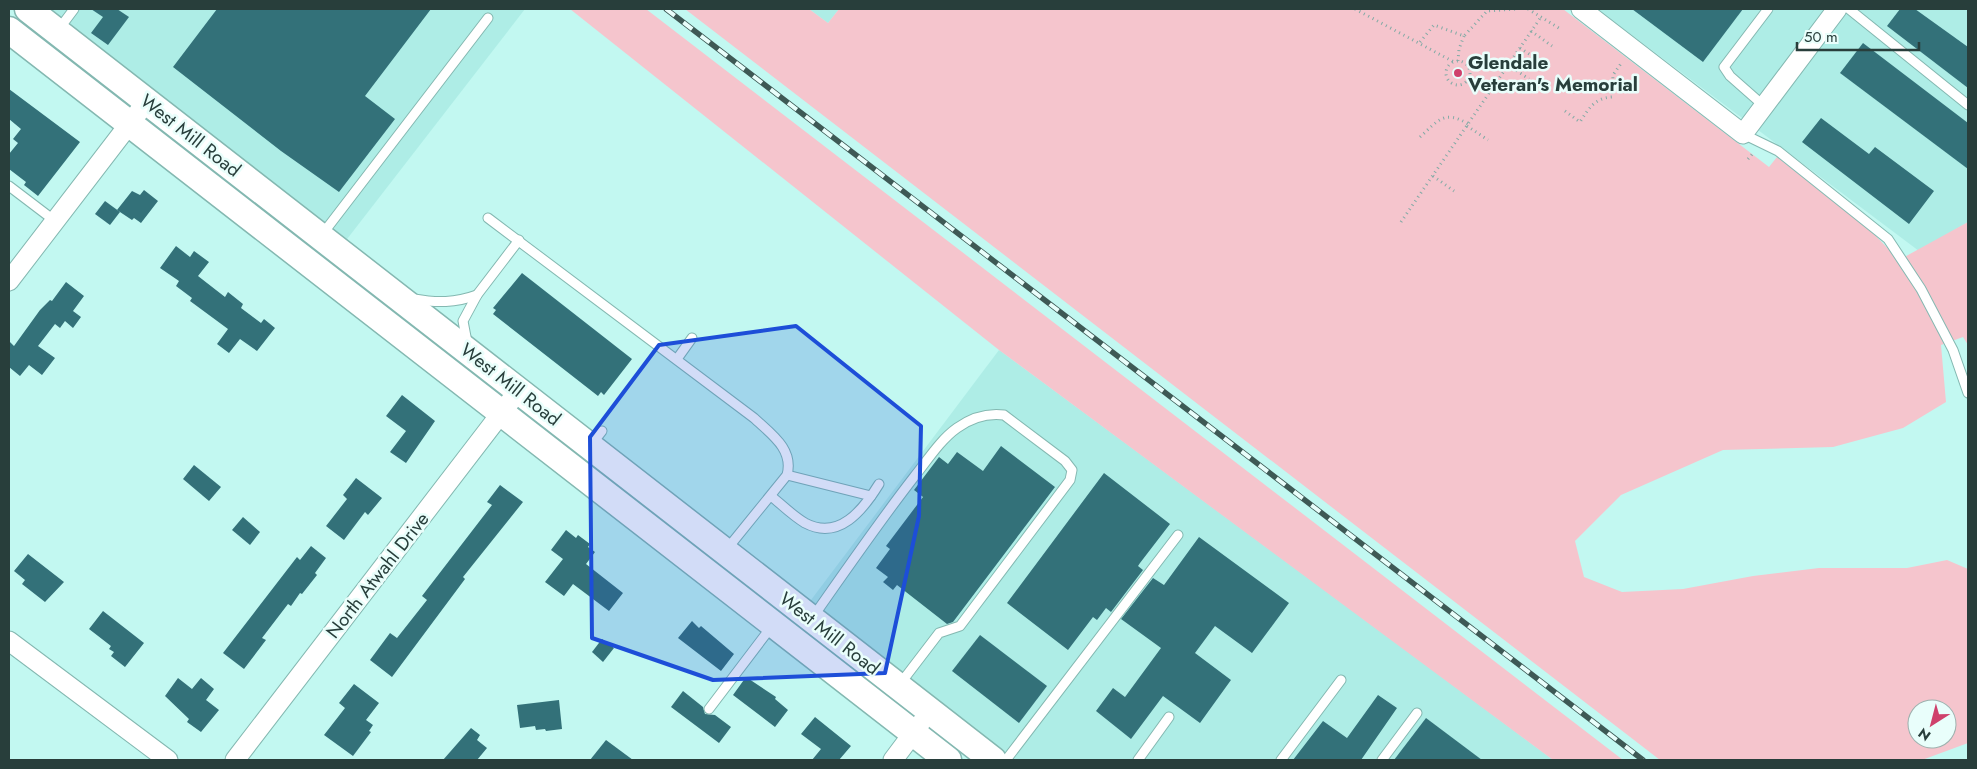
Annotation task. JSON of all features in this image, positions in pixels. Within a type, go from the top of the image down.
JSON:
[{"type":"main road","name":"West Mill Road","points":[[28,9],[147,101],[323,253],[502,414],[717,562],[812,619],[993,760]]},
{"type":"main road","name":"West Mill Road","points":[[9,30],[130,124],[323,253],[399,297],[519,390],[596,439],[717,562],[773,624],[948,760]]},
{"type":"street","points":[[1581,9],[1743,134],[1837,9]]},
{"type":"street","points":[[9,281],[147,101]]},
{"type":"street","name":"North Atwahl Drive","points":[[236,760],[519,390]]},
{"type":"street","points":[[9,641],[168,760]]},
{"type":"street","points":[[893,760],[930,711]]},
{"type":"lane","points":[[57,31],[74,9]]},
{"type":"lane","points":[[1764,106],[1724,67],[1768,9]]},
{"type":"lane","points":[[1849,9],[1968,105]]},
{"type":"lane","points":[[323,253],[488,18]]},
{"type":"lane","points":[[1743,134],[1778,151],[1888,239],[1921,289],[1953,350],[1968,393]]},
{"type":"lane","points":[[9,186],[55,220]]},
{"type":"lane","points":[[488,218],[677,359],[754,418],[776,438],[788,458],[790,465],[787,475],[717,562]]},
{"type":"lane","points":[[470,352],[463,331],[463,321],[477,295],[519,240]]},
{"type":"lane","points":[[399,297],[436,303],[461,301],[477,295]]},
{"type":"lane","points":[[677,359],[692,338]]},
{"type":"lane","points":[[812,619],[881,519],[933,453],[956,428],[984,416],[992,414],[1004,415],[1064,461],[1072,470],[1070,480],[960,626],[939,633],[899,686]]},
{"type":"lane","points":[[787,475],[871,496]]},
{"type":"lane","points":[[771,496],[805,522],[818,528],[832,528],[852,518],[879,484]]},
{"type":"lane","points":[[1006,760],[1178,535]]},
{"type":"lane","points":[[709,709],[773,624]]},
{"type":"lane","points":[[1281,760],[1341,680]]},
{"type":"lane","points":[[1382,760],[1417,713]]},
{"type":"lane","points":[[1138,760],[1169,718]]},
{"type":"path","points":[[1355,9],[1361,10],[1420,42],[1456,61],[1469,67],[1470,75],[1466,82],[1459,86],[1452,84],[1447,78],[1448,66],[1456,61],[1464,36],[1487,10],[1516,9]]},
{"type":"path","points":[[1528,9],[1562,30]]},
{"type":"path","points":[[1401,222],[1541,17]]},
{"type":"path","points":[[1420,42],[1434,25],[1464,36]]},
{"type":"path","points":[[1531,31],[1552,46]]},
{"type":"path","points":[[1520,48],[1541,62]]},
{"type":"path","points":[[1565,111],[1580,122],[1592,104],[1612,97],[1613,75],[1622,62]]},
{"type":"path","points":[[1508,65],[1529,79]]},
{"type":"path","points":[[1420,137],[1442,119],[1456,116],[1488,140]]},
{"type":"path","points":[[1433,176],[1454,191]]},
{"type":"highlighted area","points":[[796,326],[921,426],[919,516],[885,673],[713,680],[592,638],[590,437],[659,345]]},
{"type":"shaded area","points":[[40,9],[525,9],[344,243]]},
{"type":"shaded area","points":[[570,9],[646,9],[1623,760],[1553,760],[999,350]]},
{"type":"shaded area","points":[[685,9],[809,9],[828,23],[839,9],[1563,9],[1769,167],[1777,157],[1872,232],[1899,260],[1968,222],[1968,345],[1963,337],[1941,345],[1946,402],[1903,428],[1833,447],[1723,450],[1621,495],[1575,541],[1584,577],[1622,592],[1683,589],[1753,576],[1819,568],[1907,568],[1947,560],[1968,569],[1968,743],[1957,747],[1957,699],[1907,699],[1907,749],[1952,749],[1922,760],[1660,760]]},
{"type":"shaded area","points":[[809,9],[839,9],[828,23]]},
{"type":"shaded area","points":[[1597,9],[1968,9],[1968,222],[1919,251]]},
{"type":"shaded area","points":[[999,350],[1553,760],[1009,760],[808,604]]},
{"type":"building","points":[[91,9],[117,9],[129,17],[108,45],[91,33],[103,17]]},
{"type":"building","points":[[217,9],[431,9],[365,96],[395,119],[339,192],[281,151],[173,67]]},
{"type":"building","points":[[1632,9],[1743,9],[1703,62]]},
{"type":"building","points":[[1900,9],[1915,9],[1968,47],[1968,88],[1887,26]]},
{"type":"building","points":[[1863,43],[1968,123],[1968,169],[1840,73]]},
{"type":"building","points":[[9,89],[80,142],[38,196],[24,185],[26,182],[9,169],[9,154],[18,143],[13,139],[21,129],[9,119]]},
{"type":"building","points":[[1821,118],[1869,154],[1875,147],[1934,191],[1909,224],[1802,142]]},
{"type":"building","points":[[144,190],[158,201],[141,223],[134,218],[132,220],[117,210],[132,191],[140,195]]},
{"type":"building","points":[[105,201],[120,212],[110,225],[95,214]]},
{"type":"building","points":[[176,246],[190,257],[194,251],[209,262],[198,276],[225,297],[228,292],[243,304],[241,308],[261,323],[264,319],[275,328],[257,351],[240,339],[229,353],[217,344],[228,329],[190,301],[192,298],[176,286],[179,281],[160,268]]},
{"type":"building","points":[[522,273],[632,359],[604,395],[601,392],[598,396],[493,314],[496,310],[493,308]]},
{"type":"building","points":[[66,282],[84,296],[73,311],[81,317],[73,328],[65,321],[60,328],[55,324],[38,346],[55,358],[42,375],[29,365],[20,376],[9,367],[9,341],[14,346],[40,310],[50,300],[52,301]]},
{"type":"building","points":[[402,395],[435,421],[406,463],[390,452],[406,431],[386,416]]},
{"type":"building","points":[[1001,446],[1055,487],[953,622],[947,624],[897,585],[893,590],[883,582],[888,577],[876,568],[890,549],[886,546],[923,497],[914,490],[939,457],[948,464],[957,452],[983,471]]},
{"type":"building","points":[[194,465],[221,487],[209,501],[183,479]]},
{"type":"building","points":[[1104,473],[1170,524],[1140,563],[1138,566],[1143,570],[1111,612],[1106,608],[1097,620],[1093,617],[1068,650],[1007,603]]},
{"type":"building","points":[[356,478],[382,498],[368,515],[365,512],[344,540],[326,526],[347,499],[343,495]]},
{"type":"building","points":[[500,485],[523,502],[463,577],[465,579],[392,677],[370,660],[390,633],[397,638],[427,600],[422,596],[492,505],[487,502]]},
{"type":"building","points":[[243,517],[260,532],[250,545],[232,530]]},
{"type":"building","points":[[566,530],[576,538],[578,535],[590,544],[588,547],[595,552],[586,564],[623,593],[609,611],[573,584],[564,596],[545,582],[563,559],[551,550]]},
{"type":"building","points":[[1199,537],[1289,603],[1252,653],[1215,626],[1195,653],[1231,680],[1200,723],[1163,696],[1131,739],[1096,711],[1113,688],[1125,697],[1161,648],[1121,619],[1153,578],[1164,585]]},
{"type":"building","points":[[311,546],[326,558],[315,573],[317,575],[291,606],[288,604],[262,638],[266,640],[244,669],[223,653],[297,557],[300,560]]},
{"type":"building","points":[[28,554],[64,582],[45,602],[22,584],[25,580],[14,571]]},
{"type":"building","points":[[103,611],[144,643],[125,667],[111,656],[114,652],[109,649],[111,646],[89,629]]},
{"type":"building","points":[[692,621],[699,628],[701,626],[734,654],[721,671],[678,638]]},
{"type":"building","points":[[980,635],[1047,686],[1019,723],[952,671]]},
{"type":"building","points":[[602,639],[614,648],[603,662],[592,652]]},
{"type":"building","points":[[746,677],[776,697],[775,699],[788,710],[775,727],[733,695]]},
{"type":"building","points":[[178,678],[192,689],[201,678],[214,689],[206,700],[219,710],[201,732],[187,722],[189,719],[165,696]]},
{"type":"building","points":[[354,684],[379,703],[366,720],[373,725],[369,731],[371,732],[353,756],[324,735],[345,708],[339,703]]},
{"type":"building","points":[[683,691],[703,707],[705,714],[715,715],[731,727],[719,743],[671,707]]},
{"type":"building","points":[[1378,695],[1397,708],[1361,760],[1293,760],[1323,721],[1347,738]]},
{"type":"building","points":[[559,700],[562,729],[546,731],[545,729],[536,730],[535,726],[520,728],[517,705]]},
{"type":"building","points":[[815,717],[851,746],[839,760],[812,760],[821,749],[801,734]]},
{"type":"building","points":[[1426,718],[1482,760],[1394,760]]},
{"type":"building","points":[[471,728],[480,735],[477,740],[487,748],[477,760],[443,760]]},
{"type":"building","points":[[606,740],[633,760],[590,760]]},
{"type":"railway","points":[[666,9],[1643,760]]},
{"type":"place","name":"Glendale Veteran's Memorial","points":[[1458,73]]}]
